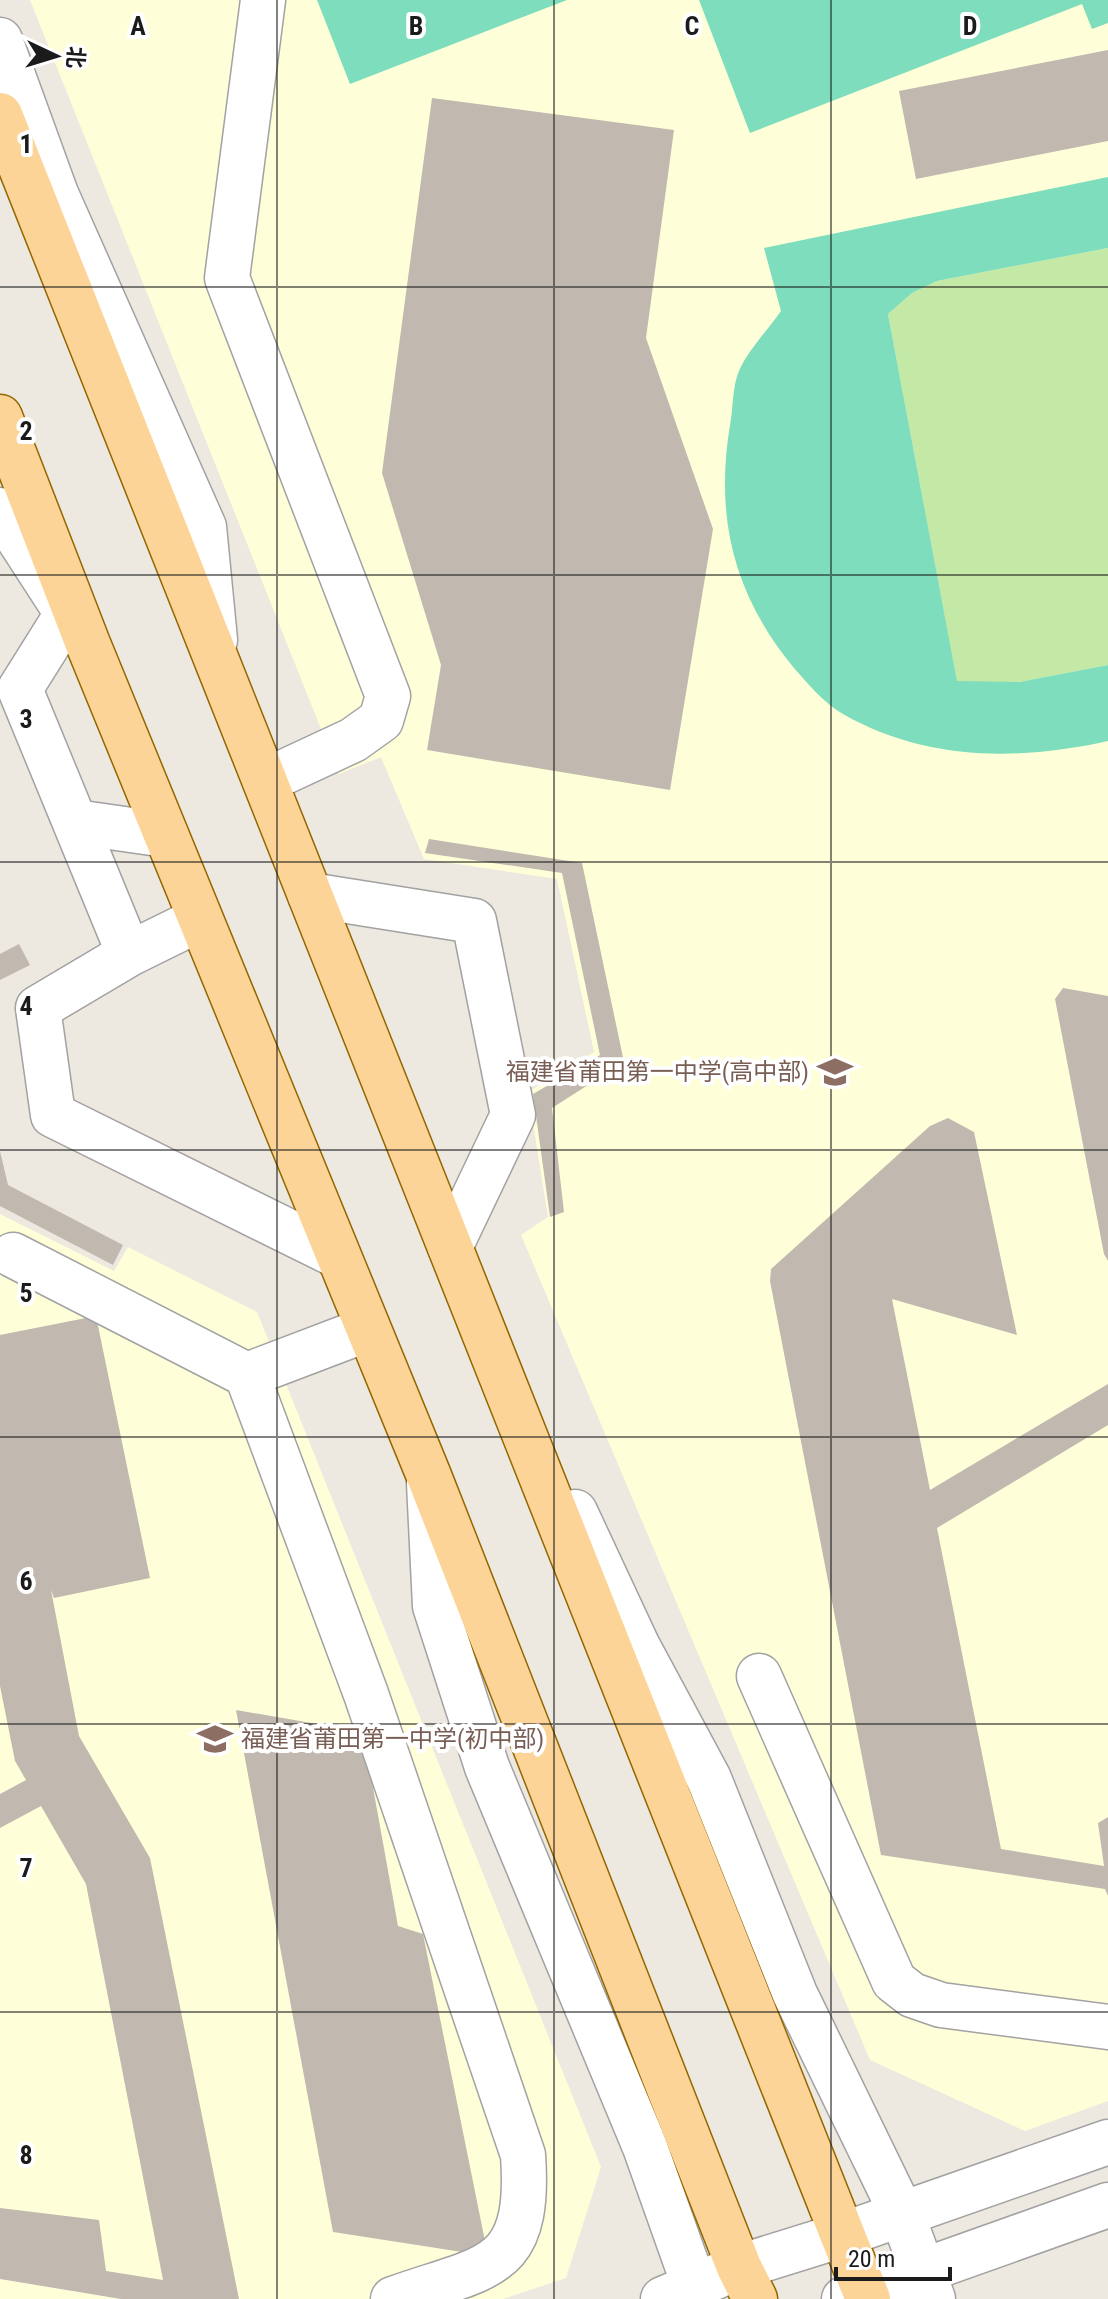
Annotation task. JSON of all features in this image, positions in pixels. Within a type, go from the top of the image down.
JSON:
[{"type":"main road","points":[[0,115],[842,2235],[859,2296]]},
{"type":"main road","points":[[0,417],[77,629],[166,835],[429,1476],[747,2283]]},
{"type":"street","points":[[263,0],[227,278],[388,696],[381,720],[353,740],[265,781]]},
{"type":"street","points":[[0,40],[56,194],[204,527],[217,662]]},
{"type":"street","points":[[0,510],[77,629],[20,689],[129,954]]},
{"type":"street","points":[[75,822],[166,835]]},
{"type":"street","points":[[310,895],[474,921],[513,1115],[450,1247]]},
{"type":"street","points":[[200,919],[129,954],[38,1008],[53,1115],[338,1256]]},
{"type":"street","points":[[13,1255],[247,1375],[366,1694],[523,2155],[526,2199],[520,2229],[497,2262],[393,2299]]},
{"type":"street","points":[[247,1375],[368,1329]]},
{"type":"street","points":[[485,1334],[555,1469],[638,1647],[709,1779],[795,1994],[902,2214],[928,2285]]},
{"type":"street","points":[[429,1476],[435,1606],[487,1767],[645,2147],[686,2295],[747,2283],[842,2235],[1108,2142]]},
{"type":"street","points":[[759,1676],[894,1981],[912,1995],[941,2005],[1108,2027]]},
{"type":"street","points":[[859,2296],[928,2285],[1108,2205]]},
{"type":"shaded area","name":"福建省莆田第一中学(高中部)","points":[[30,0],[1108,0],[1108,2101],[1025,2131],[870,2060],[521,1235],[548,1217],[528,1092],[594,1052],[557,879],[424,859],[381,757],[339,774]]},
{"type":"shaded area","name":"福建省莆田第一中学(初中部)","points":[[0,1214],[114,1271],[128,1247],[257,1312],[601,2167],[566,2278],[503,2299],[0,2299]]},
{"type":"green space","points":[[317,0],[567,0],[350,84]]},
{"type":"green space","points":[[699,0],[1108,0],[1108,23],[1092,29],[1082,4],[750,133]]},
{"type":"green space","points":[[1108,177],[1108,248],[937,281],[912,293],[888,314],[957,681],[1019,682],[1108,665],[1108,741],[1040,752],[972,753],[906,741],[874,729],[830,705],[794,668],[756,611],[733,551],[725,487],[726,454],[736,382],[748,355],[781,311],[764,248]]},
{"type":"green space","points":[[1108,248],[1108,665],[1019,682],[957,682],[888,314],[912,293],[937,281]]},
{"type":"building","points":[[1108,50],[1108,141],[916,179],[899,91]]},
{"type":"building","points":[[432,98],[674,130],[646,338],[713,529],[670,790],[427,750],[441,665],[382,473]]},
{"type":"building","points":[[429,839],[582,863],[624,1062],[552,1108],[564,1212],[550,1217],[533,1094],[600,1055],[562,873],[425,853]]},
{"type":"building","points":[[19,944],[30,965],[0,980],[0,954]]},
{"type":"building","points":[[1063,988],[1108,996],[1108,1261],[1104,1254],[1055,999]]},
{"type":"building","points":[[948,1118],[974,1132],[1017,1335],[892,1299],[930,1490],[1108,1384],[1108,1425],[937,1528],[1001,1849],[1104,1866],[1098,1823],[1108,1817],[1108,1896],[1105,1889],[881,1855],[770,1281],[771,1269],[930,1126]]},
{"type":"building","points":[[0,1151],[8,1185],[123,1245],[113,1265],[0,1206]]},
{"type":"building","points":[[96,1316],[150,1578],[54,1598],[51,1590],[79,1736],[150,1858],[239,2299],[121,2299],[0,2279],[0,2208],[99,2220],[106,2271],[163,2280],[86,1884],[41,1806],[0,1828],[0,1794],[26,1780],[15,1761],[0,1686],[0,1335]]},
{"type":"building","points":[[236,1710],[363,1732],[398,1926],[423,1934],[488,2256],[333,2232]]},
{"type":"place","name":"福建省莆田第一中学(高中部)","points":[[835,1072]]},
{"type":"place","name":"福建省莆田第一中学(初中部)","points":[[215,1739]]}]
